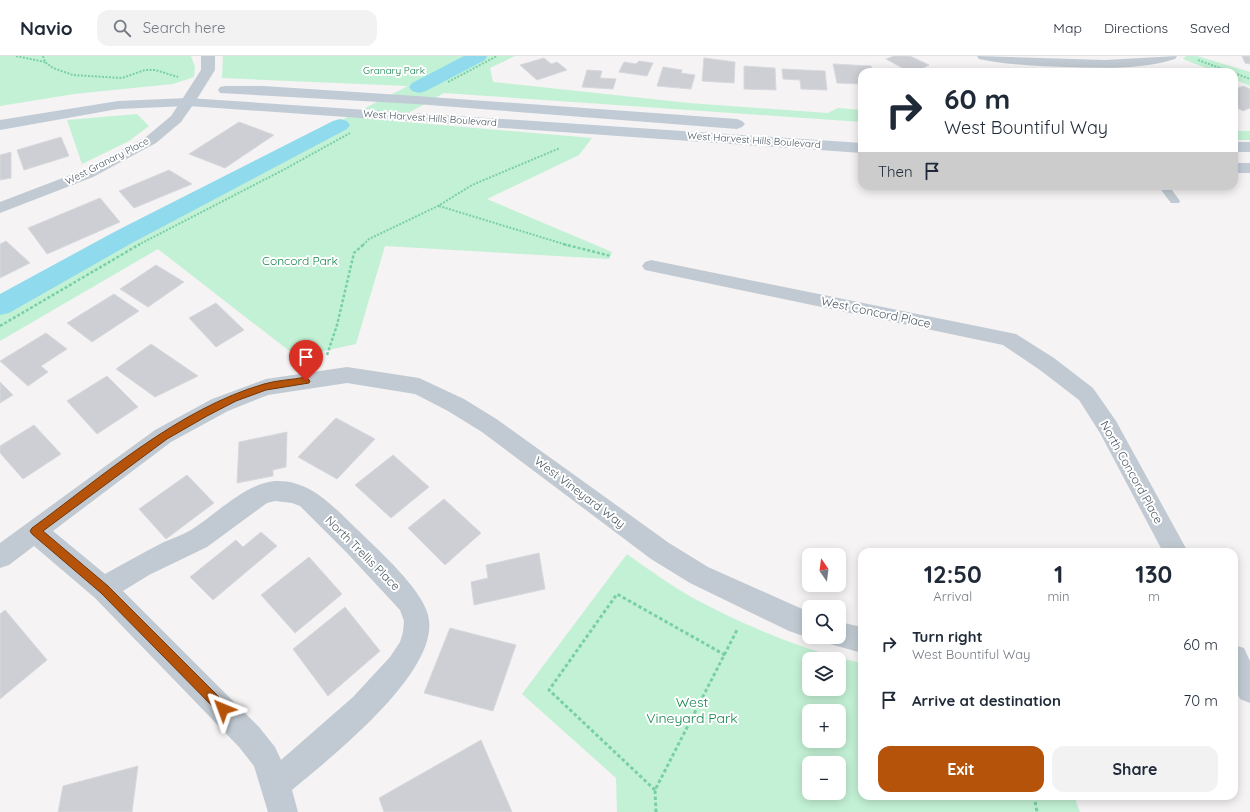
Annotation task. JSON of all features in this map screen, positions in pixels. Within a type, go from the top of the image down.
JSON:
[{"type":"street","name":"West Granary Place","points":[[0,208],[88,174],[151,140],[176,119],[192,96],[208,70],[208,56]]},
{"type":"street","points":[[984,56],[1021,62],[1116,64],[1144,62],[1170,56]]},
{"type":"street","name":"West Harvest Hills Boulevard","points":[[0,125],[118,105],[192,96],[263,90],[752,125]]},
{"type":"street","name":"West Harvest Hills Boulevard","points":[[39,104],[124,92],[192,96],[252,105],[858,148]]},
{"type":"street","points":[[1238,147],[1250,147]]},
{"type":"street","points":[[1238,168],[1250,168]]},
{"type":"street","name":"West Concord Place","points":[[651,266],[1009,339],[1047,364],[1086,394]]},
{"type":"street","name":"West Vineyard Way","points":[[0,557],[163,436],[233,398],[266,387],[347,375],[419,386],[456,405],[490,426],[660,551],[699,574],[802,623]]},
{"type":"street","name":"North Concord Place","points":[[1086,394],[1108,427],[1174,548]]},
{"type":"street","name":"North Trellis Place","points":[[104,589],[147,563],[198,539],[260,494],[275,491],[294,493],[308,499],[356,545],[409,600],[416,611],[417,625],[414,644],[403,663],[376,696],[324,744],[276,784]]},
{"type":"street","points":[[35,531],[104,589],[248,737],[265,757],[276,784],[284,812]]},
{"type":"street","points":[[846,636],[858,639]]},
{"type":"street","points":[[1238,652],[1250,651]]},
{"type":"street","points":[[1238,666],[1250,689]]},
{"type":"lane","points":[[1166,190],[1175,201]]},
{"type":"path","points":[[16,56],[45,62],[53,68],[73,75],[122,78],[145,70],[155,70],[182,78]]},
{"type":"path","points":[[43,56],[45,62]]},
{"type":"path","points":[[446,83],[497,56]]},
{"type":"path","points":[[1198,60],[1220,68]]},
{"type":"path","points":[[1238,74],[1250,79]]},
{"type":"path","points":[[0,326],[146,240],[285,170],[354,131]]},
{"type":"path","points":[[327,355],[337,325],[354,253],[369,239],[397,228],[438,206],[472,184],[562,146]]},
{"type":"path","points":[[438,206],[545,239],[611,256]]},
{"type":"path","points":[[655,790],[549,690],[618,594],[725,656]]},
{"type":"path","points":[[656,812],[655,790],[737,630]]},
{"type":"path","points":[[1035,800],[1037,812]]},
{"type":"green space","points":[[0,56],[191,56],[195,67],[194,77],[173,84],[74,94],[0,106]]},
{"type":"green space","name":"Concord Park","points":[[223,56],[515,56],[490,68],[493,82],[689,103],[828,113],[838,108],[858,110],[858,122],[444,93],[394,121],[592,138],[579,155],[487,199],[612,252],[609,259],[385,246],[356,344],[297,357],[158,249],[0,341],[0,300],[135,226],[408,86],[222,78]]},
{"type":"green space","points":[[1186,56],[1197,56],[1237,68],[1206,68],[1183,59]]},
{"type":"green space","points":[[1238,68],[1250,72],[1250,86],[1238,81]]},
{"type":"green space","points":[[137,114],[149,126],[129,141],[82,164],[67,120]]},
{"type":"green space","points":[[1238,131],[1250,131],[1250,140],[1238,140]]},
{"type":"green space","name":"West Vineyard Park","points":[[627,554],[659,577],[693,598],[754,628],[818,652],[802,652],[802,696],[846,696],[846,659],[858,662],[858,800],[1076,800],[1080,812],[617,812],[616,778],[522,694]]},
{"type":"building","points":[[894,56],[910,56],[929,65],[923,68],[903,68],[886,59]]},
{"type":"building","points":[[1242,56],[1250,56],[1250,64],[1245,63]]},
{"type":"building","points":[[544,58],[551,64],[557,62],[567,70],[537,80],[520,65]]},
{"type":"building","points":[[704,58],[735,62],[734,83],[702,81]]},
{"type":"building","points":[[639,61],[653,63],[647,76],[619,72],[624,62],[636,64]]},
{"type":"building","points":[[833,64],[871,66],[872,68],[858,68],[858,84],[837,83]]},
{"type":"building","points":[[744,66],[775,68],[776,90],[744,89]]},
{"type":"building","points":[[663,67],[682,70],[681,73],[695,75],[691,89],[657,86]]},
{"type":"building","points":[[782,69],[825,71],[827,90],[801,89],[800,80],[783,79]]},
{"type":"building","points":[[587,70],[602,71],[600,78],[616,79],[613,89],[582,87]]},
{"type":"building","points":[[1244,86],[1250,89],[1250,108],[1243,111],[1238,108],[1238,88]]},
{"type":"building","points":[[239,122],[274,135],[225,168],[189,154]]},
{"type":"building","points":[[61,137],[69,156],[24,170],[17,150]]},
{"type":"building","points":[[11,152],[11,178],[0,180],[0,155]]},
{"type":"building","points":[[169,170],[192,184],[134,208],[119,191]]},
{"type":"building","points":[[100,198],[120,222],[47,254],[28,228]]},
{"type":"building","points":[[6,241],[30,263],[0,278],[0,244]]},
{"type":"building","points":[[156,265],[184,282],[148,307],[120,289]]},
{"type":"building","points":[[114,294],[139,311],[92,342],[67,323]]},
{"type":"building","points":[[216,303],[244,330],[216,347],[189,318]]},
{"type":"building","points":[[46,333],[67,349],[41,366],[48,372],[28,386],[0,361]]},
{"type":"building","points":[[151,344],[198,376],[155,397],[116,369]]},
{"type":"building","points":[[107,376],[138,407],[97,434],[67,401]]},
{"type":"building","points":[[0,382],[13,395],[0,403]]},
{"type":"building","points":[[336,418],[375,439],[337,479],[298,457]]},
{"type":"building","points":[[34,425],[61,454],[23,479],[0,453],[0,446]]},
{"type":"building","points":[[287,432],[286,467],[273,470],[273,476],[237,483],[239,442]]},
{"type":"building","points":[[393,455],[429,487],[391,518],[355,485]]},
{"type":"building","points":[[187,475],[214,503],[166,539],[139,509]]},
{"type":"building","points":[[444,499],[481,533],[445,565],[408,528]]},
{"type":"building","points":[[261,532],[277,546],[213,600],[190,577],[236,540],[243,547]]},
{"type":"building","points":[[539,553],[545,589],[474,605],[471,582],[488,578],[486,565]]},
{"type":"building","points":[[309,557],[342,594],[295,633],[261,595]]},
{"type":"building","points":[[345,607],[380,651],[328,696],[293,649]]},
{"type":"building","points":[[5,610],[47,660],[0,699],[0,614]]},
{"type":"building","points":[[450,628],[516,645],[493,711],[424,693]]},
{"type":"building","points":[[481,740],[512,812],[384,812],[379,798]]},
{"type":"building","points":[[138,766],[132,812],[58,812],[63,786]]},
{"type":"waterway","points":[[419,87],[478,56]]},
{"type":"waterway","points":[[0,306],[124,237],[340,125]]},
{"type":"route","points":[[223,709],[104,589],[35,531],[163,436],[204,413],[233,398],[266,387],[306,381]]},
{"type":"park label","name":"Granary Park","points":[[394,70]]}]
